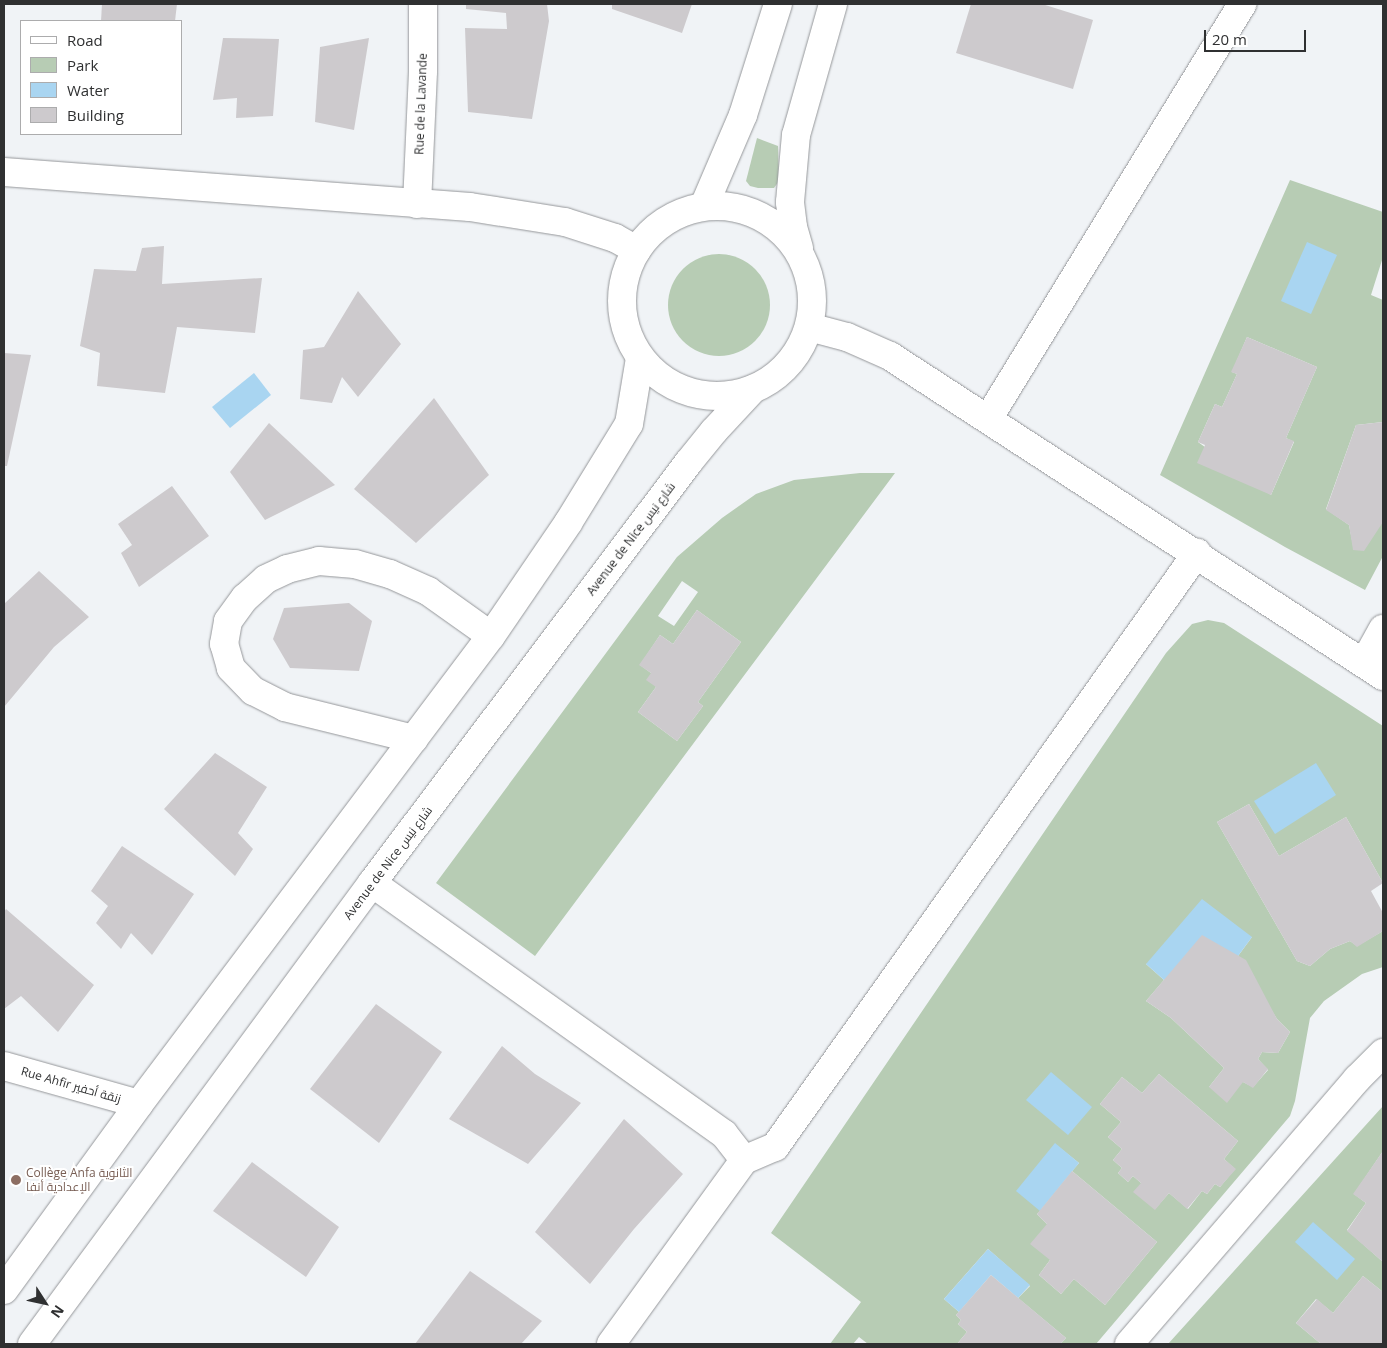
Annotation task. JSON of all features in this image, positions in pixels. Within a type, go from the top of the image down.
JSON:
[{"type":"street","name":"Rue de la Lavande","points":[[417,204],[423,71],[423,4]]},
{"type":"street","points":[[704,206],[743,115],[778,4]]},
{"type":"street","points":[[800,252],[782,230],[759,214],[741,208],[704,206],[672,216],[658,226],[637,250],[626,271],[622,288],[622,307],[628,334],[640,358],[667,382],[683,390],[718,396],[754,389],[769,381],[794,358],[809,327],[813,308],[812,288],[808,270],[800,252],[793,227],[790,202],[796,135],[832,4]]},
{"type":"street","points":[[988,420],[1242,4]]},
{"type":"street","points":[[4,172],[470,207],[564,222],[608,235],[637,250]]},
{"type":"street","points":[[809,327],[847,337],[885,353],[1374,669],[1383,629]]},
{"type":"street","points":[[4,1290],[139,1104],[491,636],[568,523],[628,424],[640,358]]},
{"type":"street","name":"Avenue de Nice شارع نيس","points":[[32,1344],[372,883],[688,463],[714,431],[754,389]]},
{"type":"street","points":[[611,1344],[744,1160],[775,1147],[1197,553]]},
{"type":"street","points":[[414,739],[285,707],[253,691],[231,668],[224,644],[228,621],[245,598],[266,579],[288,569],[319,561],[355,564],[390,574],[428,591],[491,636]]},
{"type":"street","points":[[372,883],[724,1134],[744,1160]]},
{"type":"street","points":[[1129,1344],[1357,1079],[1383,1053]]},
{"type":"street","name":"Rue Ahfir زنقة أحفير","points":[[4,1066],[139,1104]]},
{"type":"green space","points":[[757,138],[778,146],[779,181],[774,188],[750,186],[746,181]]},
{"type":"green space","points":[[1290,180],[1383,212],[1383,257],[1371,295],[1383,300],[1383,422],[1356,425],[1326,509],[1349,525],[1354,550],[1383,522],[1383,556],[1365,590],[1285,547],[1160,475]],"holes":[[[1247,337],[1317,367],[1286,438],[1294,442],[1271,495],[1198,442],[1215,404],[1222,407],[1237,374],[1232,372]]]},
{"type":"green space","points":[[719,254],[739,258],[755,269],[766,285],[770,305],[766,325],[755,341],[739,352],[719,356],[699,352],[683,341],[672,325],[668,305],[672,285],[683,269],[699,258]]},
{"type":"green space","points":[[860,473],[895,473],[535,956],[436,883],[677,557],[722,518],[756,494],[794,480]],"holes":[[[682,581],[698,592],[674,626],[658,616]],[[697,610],[741,642],[698,702],[703,706],[677,741],[638,712],[656,687],[651,673],[640,665],[660,635],[673,644]]]},
{"type":"green space","points":[[1208,620],[1224,623],[1383,726],[1383,883],[1346,817],[1279,856],[1249,804],[1217,822],[1297,961],[1310,966],[1330,949],[1350,941],[1357,946],[1383,931],[1383,967],[1362,974],[1324,1001],[1310,1018],[1295,1101],[1290,1116],[1096,1344],[1060,1344],[1066,1338],[1018,1298],[1030,1286],[988,1249],[944,1299],[959,1312],[956,1315],[961,1320],[958,1324],[967,1332],[957,1344],[868,1344],[859,1337],[853,1344],[830,1344],[861,1302],[771,1233],[1166,653],[1192,624]],"holes":[[[1252,937],[1238,956],[1277,1019],[1290,1032],[1278,1053],[1262,1052],[1258,1059],[1268,1070],[1253,1087],[1243,1082],[1209,1087],[1224,1068],[1171,1018],[1146,1001],[1164,980],[1146,964]],[[1159,1074],[1238,1141],[1224,1159],[1235,1169],[1220,1187],[1215,1184],[1207,1194],[1202,1191],[1188,1209],[1169,1193],[1155,1209],[1141,1183],[1133,1176],[1128,1182],[1118,1173],[1122,1168],[1113,1160],[1122,1149],[1108,1137],[1121,1122],[1100,1104],[1122,1077],[1142,1093]],[[1055,1144],[1079,1163],[1072,1171],[1157,1242],[1105,1305],[1074,1279],[1061,1294],[1039,1275],[1050,1260],[1047,1224],[1037,1214],[1040,1211]]]},
{"type":"green space","points":[[1383,1106],[1383,1151],[1354,1194],[1366,1203],[1347,1230],[1383,1262],[1383,1292],[1363,1276],[1333,1313],[1316,1299],[1296,1323],[1321,1344],[1168,1344]]},
{"type":"water","points":[[1307,242],[1337,255],[1311,314],[1281,301]]},
{"type":"water","points":[[254,373],[271,395],[230,428],[212,407]]},
{"type":"water","points":[[1316,763],[1336,795],[1275,834],[1254,801]]},
{"type":"water","points":[[1202,899],[1252,937],[1238,956],[1164,980],[1146,964]]},
{"type":"water","points":[[1051,1072],[1092,1107],[1068,1135],[1026,1100]]},
{"type":"water","points":[[1055,1143],[1079,1163],[1040,1211],[1016,1191]]},
{"type":"water","points":[[1313,1222],[1355,1259],[1337,1280],[1295,1242]]},
{"type":"water","points":[[988,1249],[1030,1285],[1018,1298],[991,1275],[959,1312],[944,1299]]},
{"type":"building","points":[[102,4],[177,4],[175,20],[101,20]]},
{"type":"building","points":[[466,4],[547,4],[549,21],[532,119],[468,112],[465,28],[507,29],[506,13],[466,9]]},
{"type":"building","points":[[612,4],[692,4],[682,33],[612,9]]},
{"type":"building","points":[[971,4],[1042,4],[1093,20],[1073,89],[956,53]]},
{"type":"building","points":[[223,38],[279,39],[273,116],[236,118],[237,98],[213,100]]},
{"type":"building","points":[[369,38],[354,130],[315,122],[320,47]]},
{"type":"building","points":[[164,246],[162,284],[262,278],[255,333],[177,327],[165,393],[97,386],[100,353],[80,346],[94,269],[136,271],[142,248]]},
{"type":"building","points":[[358,291],[401,344],[358,397],[342,377],[332,403],[300,399],[303,350],[324,347]]},
{"type":"building","points":[[1247,337],[1317,367],[1286,438],[1294,441],[1271,495],[1197,463],[1205,445],[1198,442],[1215,404],[1222,407],[1237,374],[1231,372]]},
{"type":"building","points":[[4,353],[31,355],[7,466],[4,466]]},
{"type":"building","points":[[434,398],[489,475],[416,543],[354,489]]},
{"type":"building","points":[[1383,422],[1383,522],[1364,551],[1353,550],[1349,525],[1326,510],[1356,425]]},
{"type":"building","points":[[269,423],[335,485],[265,520],[230,472]]},
{"type":"building","points":[[172,486],[209,536],[139,587],[121,553],[132,545],[118,524]]},
{"type":"building","points":[[39,571],[89,617],[54,647],[4,707],[4,604]]},
{"type":"building","points":[[349,603],[372,621],[359,671],[290,668],[273,639],[284,608]]},
{"type":"building","points":[[697,610],[741,642],[698,702],[703,706],[677,741],[638,712],[656,687],[646,680],[651,673],[639,665],[660,635],[673,644]]},
{"type":"building","points":[[215,753],[267,787],[238,833],[253,849],[235,876],[164,809]]},
{"type":"building","points":[[1249,804],[1279,856],[1346,817],[1383,883],[1371,891],[1383,913],[1383,931],[1357,947],[1350,941],[1330,949],[1310,966],[1297,961],[1217,822]]},
{"type":"building","points":[[122,846],[194,894],[152,955],[131,933],[121,949],[96,923],[108,906],[91,891]]},
{"type":"building","points":[[6,909],[94,985],[58,1032],[21,996],[4,1009],[4,912]]},
{"type":"building","points":[[1202,935],[1246,960],[1277,1019],[1290,1032],[1278,1053],[1262,1052],[1258,1059],[1268,1069],[1253,1088],[1243,1082],[1227,1103],[1209,1087],[1224,1068],[1171,1018],[1146,1001]]},
{"type":"building","points":[[376,1004],[442,1052],[379,1143],[310,1089]]},
{"type":"building","points":[[502,1046],[535,1074],[581,1103],[528,1164],[449,1119]]},
{"type":"building","points":[[1159,1074],[1238,1141],[1224,1159],[1236,1169],[1220,1187],[1215,1184],[1207,1194],[1202,1191],[1187,1209],[1169,1193],[1155,1210],[1133,1192],[1141,1183],[1133,1176],[1128,1182],[1118,1173],[1122,1168],[1113,1160],[1122,1149],[1108,1137],[1121,1122],[1100,1104],[1122,1077],[1142,1093]]},
{"type":"building","points":[[624,1119],[683,1174],[634,1229],[590,1284],[535,1232]]},
{"type":"building","points":[[1383,1151],[1383,1262],[1347,1231],[1366,1203],[1353,1194]]},
{"type":"building","points":[[252,1162],[339,1227],[306,1277],[213,1211]]},
{"type":"building","points":[[1072,1171],[1157,1242],[1105,1305],[1074,1279],[1061,1294],[1039,1275],[1050,1260],[1030,1244],[1047,1224],[1037,1214]]},
{"type":"building","points":[[470,1271],[542,1321],[521,1344],[415,1344]]},
{"type":"building","points":[[991,1275],[1066,1338],[1060,1344],[957,1344],[967,1332],[958,1324],[961,1320],[956,1315]]},
{"type":"building","points":[[1363,1276],[1383,1292],[1383,1344],[1321,1344],[1296,1323],[1317,1299],[1333,1313]]},
{"type":"place","name":"Collège Anfa الثانوية الإعدادية أنفا","points":[[16,1180]]}]
